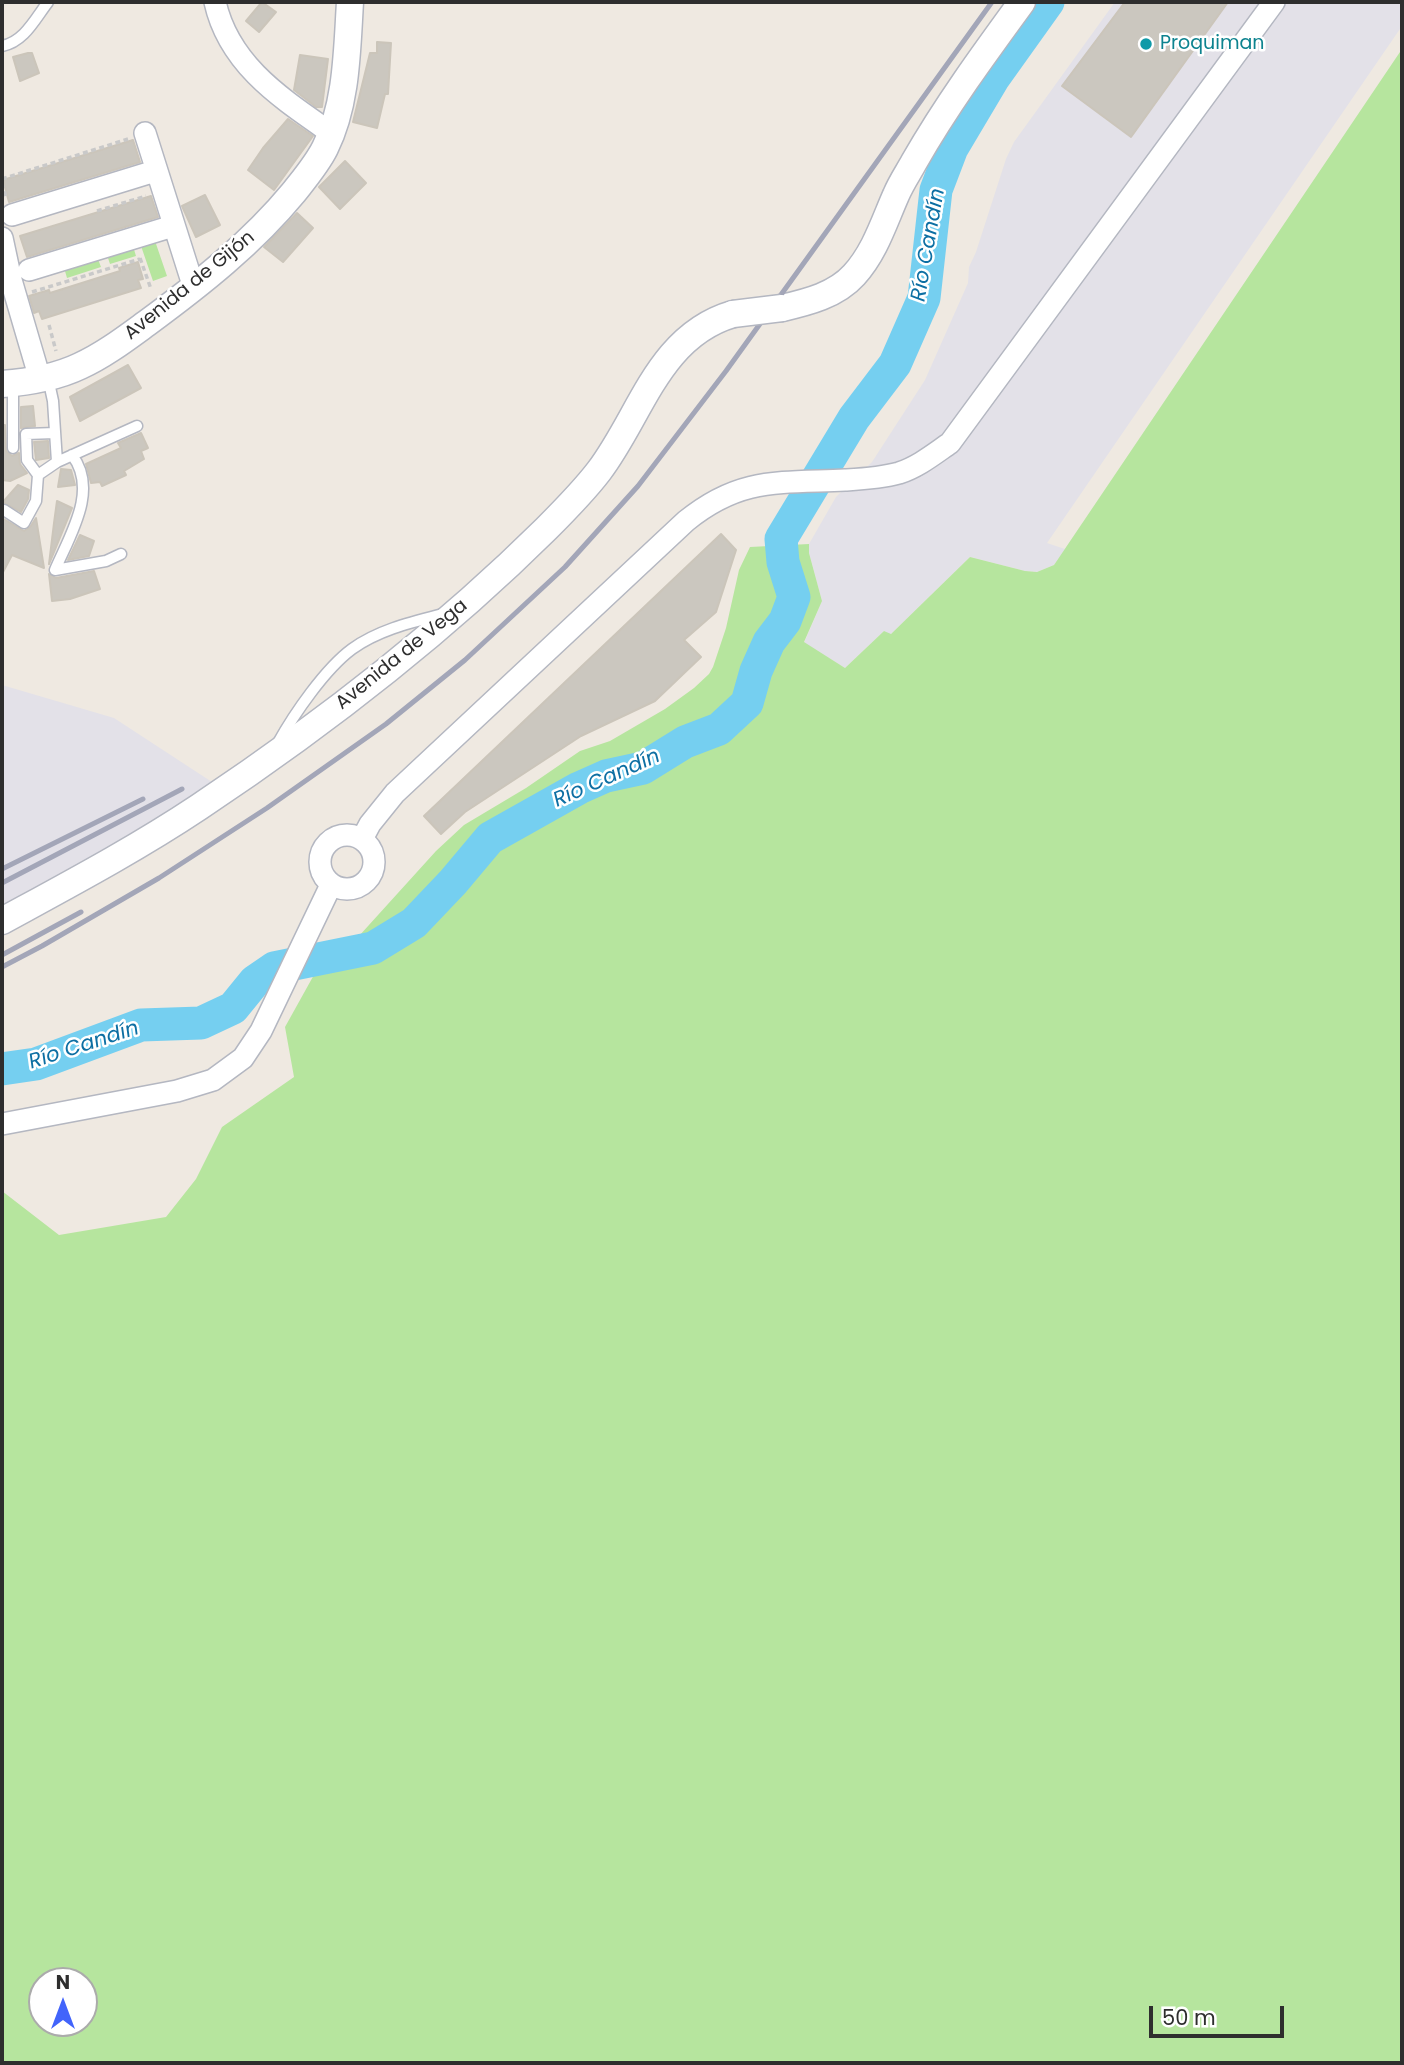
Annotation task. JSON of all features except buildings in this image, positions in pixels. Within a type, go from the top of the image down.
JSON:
[{"type":"street","points":[[215,2],[223,30],[235,51],[256,76],[272,91],[331,133]]},
{"type":"street","name":"Avenida de Gijón","points":[[7,383],[45,370],[80,366],[115,346],[194,288],[251,239],[287,201],[324,150],[331,133],[341,98],[350,2]]},
{"type":"street","name":"Avenida de Vega","points":[[2,921],[74,882],[197,808],[362,690],[459,609],[543,532],[601,470],[657,373],[677,348],[698,329],[718,318],[733,314],[807,302],[832,292],[852,277],[868,258],[898,191],[949,103],[1022,2]]},
{"type":"street","points":[[362,839],[370,824],[395,793],[686,521],[709,503],[747,487],[765,484],[869,478],[898,473],[922,463],[950,443],[1274,2]]},
{"type":"street","points":[[141,135],[194,288]]},
{"type":"street","points":[[12,215],[159,181]]},
{"type":"street","points":[[17,281],[173,226]]},
{"type":"street","points":[[2,238],[45,370]]},
{"type":"street","points":[[337,836],[362,839],[369,846],[374,864],[367,881],[350,890],[331,886],[319,864],[323,847],[337,836]]},
{"type":"street","points":[[2,1124],[177,1091],[213,1080],[243,1058],[261,1031],[331,886]]},
{"type":"lane","points":[[2,46],[11,44],[24,34],[48,2]]},
{"type":"lane","points":[[45,370],[53,401],[57,462]]},
{"type":"lane","points":[[7,383],[7,448],[26,449]]},
{"type":"lane","points":[[38,475],[57,462],[137,426]]},
{"type":"lane","points":[[4,510],[24,523],[36,501],[38,475],[27,460],[26,434],[55,433]]},
{"type":"lane","points":[[72,455],[80,465],[84,480],[81,507],[55,570],[106,561],[121,554]]},
{"type":"lane","points":[[271,757],[285,730],[319,682],[352,649],[394,628],[459,609]]},
{"type":"path","points":[[2,179],[141,135]]},
{"type":"path","points":[[97,211],[159,181]]},
{"type":"path","points":[[133,238],[151,289]]},
{"type":"path","points":[[17,281],[140,259]]},
{"type":"path","points":[[45,370],[57,351],[49,325]]},
{"type":"shaded area","points":[[1115,2],[1402,2],[1402,26],[1047,543],[1065,549],[1054,565],[1037,572],[1025,571],[970,557],[890,635],[884,631],[845,668],[804,643],[822,601],[809,544],[836,497],[872,462],[925,380],[968,283],[969,267],[1014,142]]},
{"type":"shaded area","points":[[2,685],[114,718],[215,784],[68,874],[2,909]]},
{"type":"green space","points":[[1402,49],[1402,2063],[2,2063],[2,1191],[59,1235],[166,1217],[196,1179],[222,1127],[294,1077],[285,1027],[315,973],[359,936],[436,851],[464,825],[526,788],[580,751],[610,741],[665,709],[709,674],[726,628],[739,570],[750,547],[809,544],[822,601],[804,642],[845,668],[884,631],[891,634],[970,557],[1037,572],[1054,565]]},
{"type":"green space","points":[[154,238],[167,276],[153,281],[140,243]]},
{"type":"green space","points":[[132,243],[136,256],[110,264],[106,252]]},
{"type":"green space","points":[[96,254],[101,267],[67,278],[63,264]]},
{"type":"waterway","name":"Río Candín","points":[[2,1069],[36,1064],[141,1025],[201,1023],[233,1008],[255,981],[274,968],[373,948],[414,923],[490,838],[579,788],[606,776],[643,768],[685,742],[719,729],[747,703],[756,671],[769,642],[785,621],[794,597],[783,562],[781,539],[854,418],[895,364],[924,298],[936,190],[952,148],[993,79],[1048,2]]},
{"type":"railway","points":[[2,967],[159,878],[267,808],[386,724],[465,660],[565,567],[638,486],[726,371],[992,2]]},
{"type":"railway","points":[[2,883],[182,789]]},
{"type":"railway","points":[[2,869],[143,799]]},
{"type":"railway","points":[[2,955],[81,912]]},
{"type":"place","name":"Proquiman","points":[[1146,44]]}]
